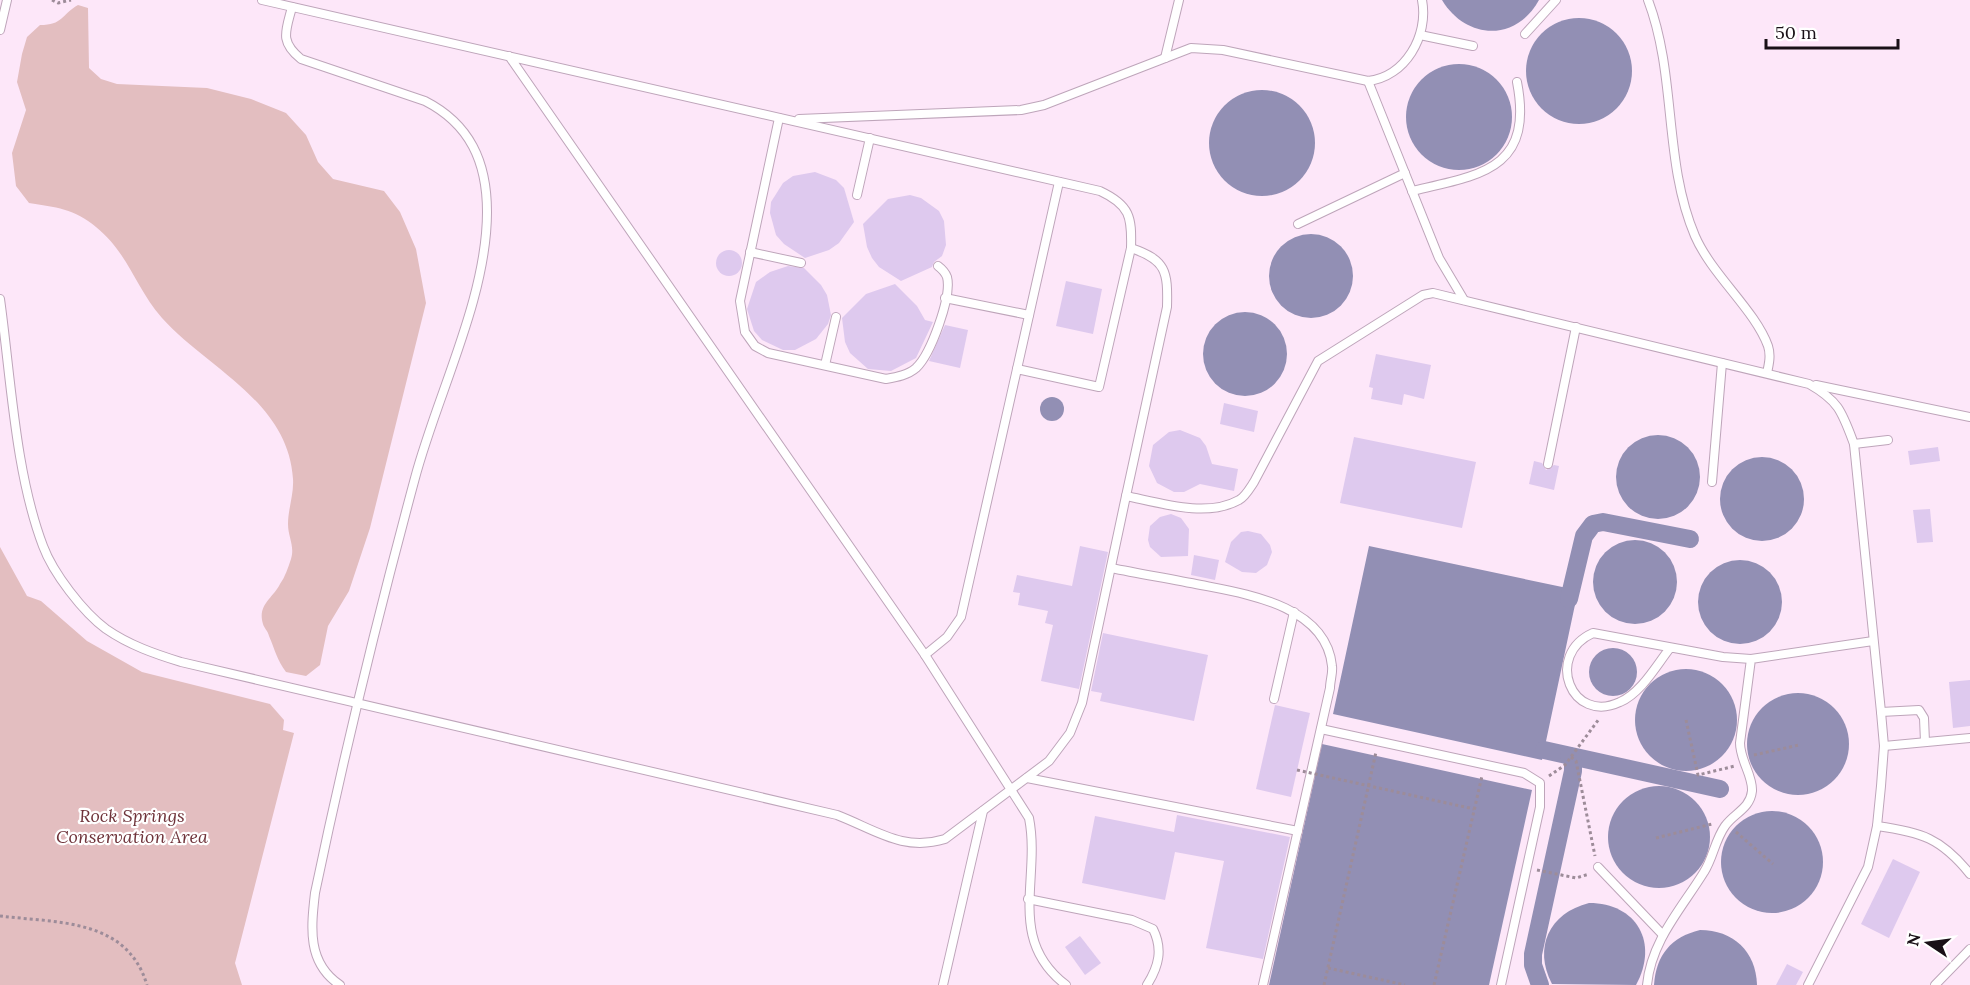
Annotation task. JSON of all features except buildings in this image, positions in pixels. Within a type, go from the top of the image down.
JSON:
[{"type":"lane","points":[[0,30],[7,0]]},
{"type":"lane","points":[[262,0],[1100,191],[1115,198],[1127,209],[1132,226],[1131,248],[1099,387],[1017,369]]},
{"type":"lane","points":[[1165,58],[1179,0]]},
{"type":"lane","points":[[788,120],[1021,110],[1044,105],[1191,48],[1223,50],[1368,81],[1379,80],[1399,68],[1415,47],[1420,35],[1422,0]]},
{"type":"lane","points":[[1525,34],[1556,0]]},
{"type":"lane","points":[[1648,0],[1659,30],[1665,59],[1674,149],[1686,213],[1695,238],[1710,264],[1764,339],[1770,360],[1767,373]]},
{"type":"lane","points":[[292,7],[285,38],[290,50],[301,59],[425,100],[443,110],[463,128],[475,149],[487,212],[483,258],[453,363],[415,477],[315,893],[311,933],[314,952],[324,971],[340,985]]},
{"type":"lane","points":[[1420,35],[1473,46]]},
{"type":"lane","points":[[509,56],[925,655],[1029,818],[1033,839],[1028,915],[1033,942],[1054,975],[1066,985]]},
{"type":"lane","points":[[1368,81],[1439,258],[1464,300]]},
{"type":"lane","points":[[1412,191],[1480,175],[1504,158],[1519,129],[1521,112],[1517,82]]},
{"type":"lane","points":[[779,118],[740,301],[745,332],[755,346],[768,353],[886,378],[902,376],[915,370],[935,341],[947,278],[938,266]]},
{"type":"lane","points":[[857,195],[870,138]]},
{"type":"lane","points":[[1298,224],[1405,173]]},
{"type":"lane","points":[[925,655],[947,637],[961,617],[1059,182]]},
{"type":"lane","points":[[0,299],[26,486],[44,548],[76,600],[106,629],[146,651],[215,671],[837,815],[909,844],[925,845],[945,839],[1050,761],[1070,734],[1082,704],[1167,307],[1167,285],[1162,268],[1153,256],[1131,248]]},
{"type":"lane","points":[[750,252],[801,263]]},
{"type":"lane","points":[[1126,496],[1197,507],[1222,506],[1241,499],[1254,482],[1318,361],[1424,295],[1433,293],[1809,384],[1905,401],[1970,417]]},
{"type":"lane","points":[[945,298],[1029,315]]},
{"type":"lane","points":[[825,365],[836,317]]},
{"type":"lane","points":[[1548,464],[1576,327]]},
{"type":"lane","points":[[1712,482],[1722,363]]},
{"type":"lane","points":[[1808,985],[1868,867],[1877,826],[1884,746],[1854,444],[1844,415],[1830,396],[1809,384]]},
{"type":"lane","points":[[1854,444],[1888,440]]},
{"type":"lane","points":[[1111,568],[1252,595],[1294,612],[1314,629],[1326,644],[1332,666],[1321,729],[1263,985]]},
{"type":"lane","points":[[1274,699],[1294,612]]},
{"type":"lane","points":[[1670,648],[1633,693],[1620,702],[1610,705],[1592,705],[1580,700],[1571,690],[1567,678],[1567,663],[1572,649],[1581,639],[1593,633],[1611,634],[1670,648],[1751,659],[1873,641]]},
{"type":"lane","points":[[1647,985],[1649,969],[1663,935],[1706,870],[1726,824],[1749,802],[1752,783],[1743,764],[1740,743],[1751,659]]},
{"type":"lane","points":[[1881,712],[1919,710],[1924,718],[1924,742]]},
{"type":"lane","points":[[1321,729],[1524,773],[1540,783],[1540,807],[1501,985]]},
{"type":"lane","points":[[1884,746],[1970,738]]},
{"type":"lane","points":[[1027,778],[1298,831]]},
{"type":"lane","points":[[943,985],[983,811]]},
{"type":"lane","points":[[1877,826],[1908,830],[1931,838],[1946,847],[1970,874]]},
{"type":"lane","points":[[1599,869],[1663,935]]},
{"type":"lane","points":[[1028,899],[1131,920],[1153,929],[1160,943],[1158,960],[1148,985]]},
{"type":"lane","points":[[1935,985],[1970,949]]},
{"type":"path","points":[[52,0],[64,3],[71,0]]},
{"type":"path","points":[[1565,765],[1610,705]]},
{"type":"path","points":[[1686,720],[1698,775],[1743,764]]},
{"type":"path","points":[[1748,756],[1799,745]]},
{"type":"path","points":[[1324,985],[1375,756]]},
{"type":"path","points":[[1546,872],[1576,878],[1599,869],[1576,761],[1571,757]]},
{"type":"path","points":[[1297,770],[1474,809]]},
{"type":"path","points":[[1434,985],[1481,779]]},
{"type":"path","points":[[1656,838],[1708,825]]},
{"type":"path","points":[[1732,829],[1773,864]]},
{"type":"path","points":[[0,916],[74,926],[106,934],[129,950],[138,962],[147,985]]},
{"type":"path","points":[[1328,968],[1405,985]]},
{"type":"green space","points":[[78,5],[88,8],[89,68],[101,79],[117,84],[207,88],[251,99],[286,113],[306,135],[318,162],[333,179],[384,191],[400,212],[416,249],[426,303],[370,528],[349,591],[328,626],[320,665],[306,676],[286,672],[278,659],[262,617],[264,607],[285,575],[292,554],[288,524],[293,479],[288,452],[277,428],[243,388],[162,318],[107,237],[80,216],[56,208],[29,203],[16,186],[12,153],[26,110],[17,82],[27,37],[40,25],[58,21]]},
{"type":"green space","name":"Rock Springs Conservation Area","points":[[0,547],[27,596],[41,601],[87,641],[142,672],[270,704],[284,720],[283,730],[294,733],[235,963],[242,985],[0,985]]},
{"type":"shaded area","points":[[1442,0],[1539,0],[1529,14],[1518,23],[1505,29],[1491,31],[1477,29],[1464,23]]},
{"type":"shaded area","points":[[1579,18],[1599,22],[1617,33],[1628,51],[1632,71],[1628,91],[1617,109],[1599,120],[1579,124],[1559,120],[1541,109],[1530,91],[1526,71],[1530,51],[1541,33],[1559,22]]},
{"type":"shaded area","points":[[1459,64],[1479,68],[1497,79],[1508,97],[1512,117],[1508,137],[1497,155],[1479,166],[1459,170],[1439,166],[1421,155],[1410,137],[1406,117],[1410,97],[1421,79],[1439,68]]},
{"type":"shaded area","points":[[1262,90],[1282,94],[1300,105],[1311,123],[1315,143],[1311,163],[1300,181],[1282,192],[1262,196],[1242,192],[1224,181],[1213,163],[1209,143],[1213,123],[1224,105],[1242,94]]},
{"type":"shaded area","points":[[1303,234],[1319,234],[1335,241],[1346,252],[1353,268],[1350,292],[1341,306],[1319,318],[1303,318],[1287,311],[1276,300],[1269,284],[1269,268],[1276,252],[1287,241]]},
{"type":"shaded area","points":[[1245,312],[1261,315],[1275,324],[1284,338],[1287,354],[1284,370],[1275,384],[1261,393],[1245,396],[1229,393],[1215,384],[1206,370],[1203,354],[1206,338],[1215,324],[1229,315]]},
{"type":"shaded area","points":[[1052,397],[1060,401],[1064,409],[1060,417],[1052,421],[1044,417],[1040,409],[1044,401]]},
{"type":"shaded area","points":[[1650,435],[1666,435],[1682,442],[1693,453],[1700,469],[1697,493],[1688,507],[1666,519],[1650,519],[1634,512],[1623,501],[1616,485],[1616,469],[1623,453],[1634,442]]},
{"type":"shaded area","points":[[1762,457],[1778,460],[1792,469],[1801,483],[1804,499],[1801,515],[1792,529],[1778,538],[1762,541],[1746,538],[1732,529],[1723,515],[1720,499],[1723,483],[1732,469],[1746,460]]},
{"type":"shaded area","points":[[1627,540],[1643,540],[1659,547],[1670,558],[1677,574],[1674,598],[1665,612],[1643,624],[1627,624],[1611,617],[1600,606],[1593,590],[1593,574],[1600,558],[1611,547]]},
{"type":"shaded area","points":[[1369,546],[1567,588],[1565,598],[1576,600],[1542,760],[1333,714]]},
{"type":"shaded area","points":[[1732,560],[1748,560],[1764,567],[1775,578],[1782,594],[1779,618],[1770,632],[1748,644],[1732,644],[1716,637],[1705,626],[1698,610],[1698,594],[1705,578],[1716,567]]},
{"type":"shaded area","points":[[1613,648],[1630,655],[1637,672],[1630,689],[1613,696],[1596,689],[1589,672],[1596,655]]},
{"type":"shaded area","points":[[1686,669],[1715,677],[1729,691],[1737,720],[1729,749],[1715,763],[1686,771],[1657,763],[1643,749],[1635,720],[1643,691],[1657,677]]},
{"type":"shaded area","points":[[1798,693],[1827,701],[1841,715],[1849,744],[1841,773],[1827,787],[1798,795],[1769,787],[1755,773],[1747,744],[1755,715],[1769,701]]},
{"type":"shaded area","points":[[1322,744],[1532,790],[1489,985],[1269,985]]},
{"type":"shaded area","points":[[1659,786],[1688,794],[1702,808],[1710,837],[1702,866],[1688,880],[1659,888],[1630,880],[1616,866],[1608,837],[1616,808],[1630,794]]},
{"type":"shaded area","points":[[1772,811],[1801,819],[1815,833],[1823,862],[1815,891],[1801,905],[1772,913],[1743,905],[1729,891],[1721,862],[1729,833],[1743,819]]},
{"type":"shaded area","points":[[1589,903],[1620,910],[1639,928],[1644,941],[1645,954],[1643,969],[1636,985],[1552,984],[1546,971],[1544,958],[1548,934],[1564,915]]},
{"type":"shaded area","points":[[1700,930],[1723,934],[1740,945],[1752,962],[1757,985],[1654,985],[1658,965],[1667,949],[1681,937]]},
{"type":"waterway","points":[[1569,599],[1584,536],[1593,524],[1603,522],[1690,539]]},
{"type":"waterway","points":[[1544,750],[1720,789]]},
{"type":"waterway","points":[[1540,985],[1533,965],[1533,954],[1573,771],[1573,761],[1569,756]]}]
